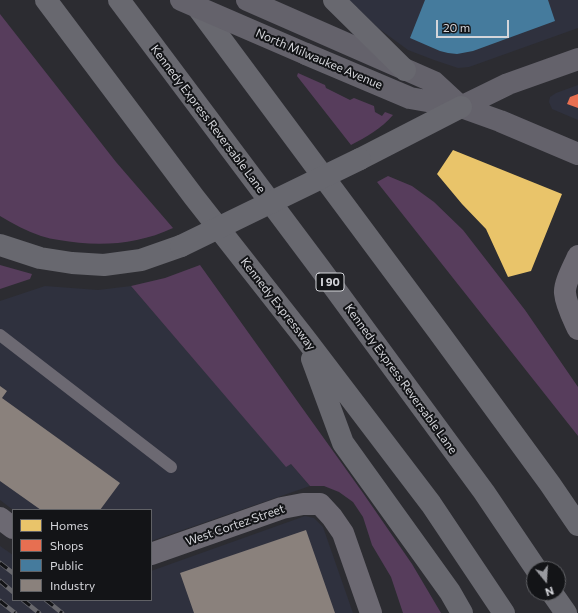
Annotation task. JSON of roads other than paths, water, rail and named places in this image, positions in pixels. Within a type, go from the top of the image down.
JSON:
[{"type":"highway","name":"Kennedy Expressway","points":[[46,0],[194,197],[304,337],[431,504],[504,613]]},
{"type":"highway","name":"Kennedy Express Reversable Lane","points":[[118,0],[319,267],[484,492],[531,561]]},
{"type":"highway","points":[[192,0],[541,471],[578,525]]},
{"type":"highway","points":[[334,0],[405,70]]},
{"type":"highway","points":[[0,245],[40,258],[72,263],[104,265],[140,260],[181,246],[461,108]]},
{"type":"highway","points":[[304,337],[343,443],[450,592],[462,613]]},
{"type":"highway","points":[[558,601],[566,613]]},
{"type":"main road","name":"North Milwaukee Avenue","points":[[181,0],[410,98],[461,108],[500,121],[578,154]]},
{"type":"main road","name":"North Milwaukee Avenue","points":[[251,2],[434,82],[461,108]]},
{"type":"main road","points":[[461,108],[508,84],[578,59]]},
{"type":"street","points":[[578,256],[565,291],[569,307],[578,329]]},
{"type":"street","name":"West Cortez Street","points":[[152,554],[282,508],[303,504],[320,504],[332,517],[343,533],[371,613]]},
{"type":"street","points":[[0,518],[12,527]]},
{"type":"lane","points":[[0,335],[171,467]]},
{"type":"railway","points":[[0,563],[12,572]]},
{"type":"railway","points":[[0,581],[12,591]]},
{"type":"railway","points":[[0,601],[15,613]]},
{"type":"railway","points":[[24,601],[39,613]]},
{"type":"railway","points":[[47,601],[62,613]]}]
